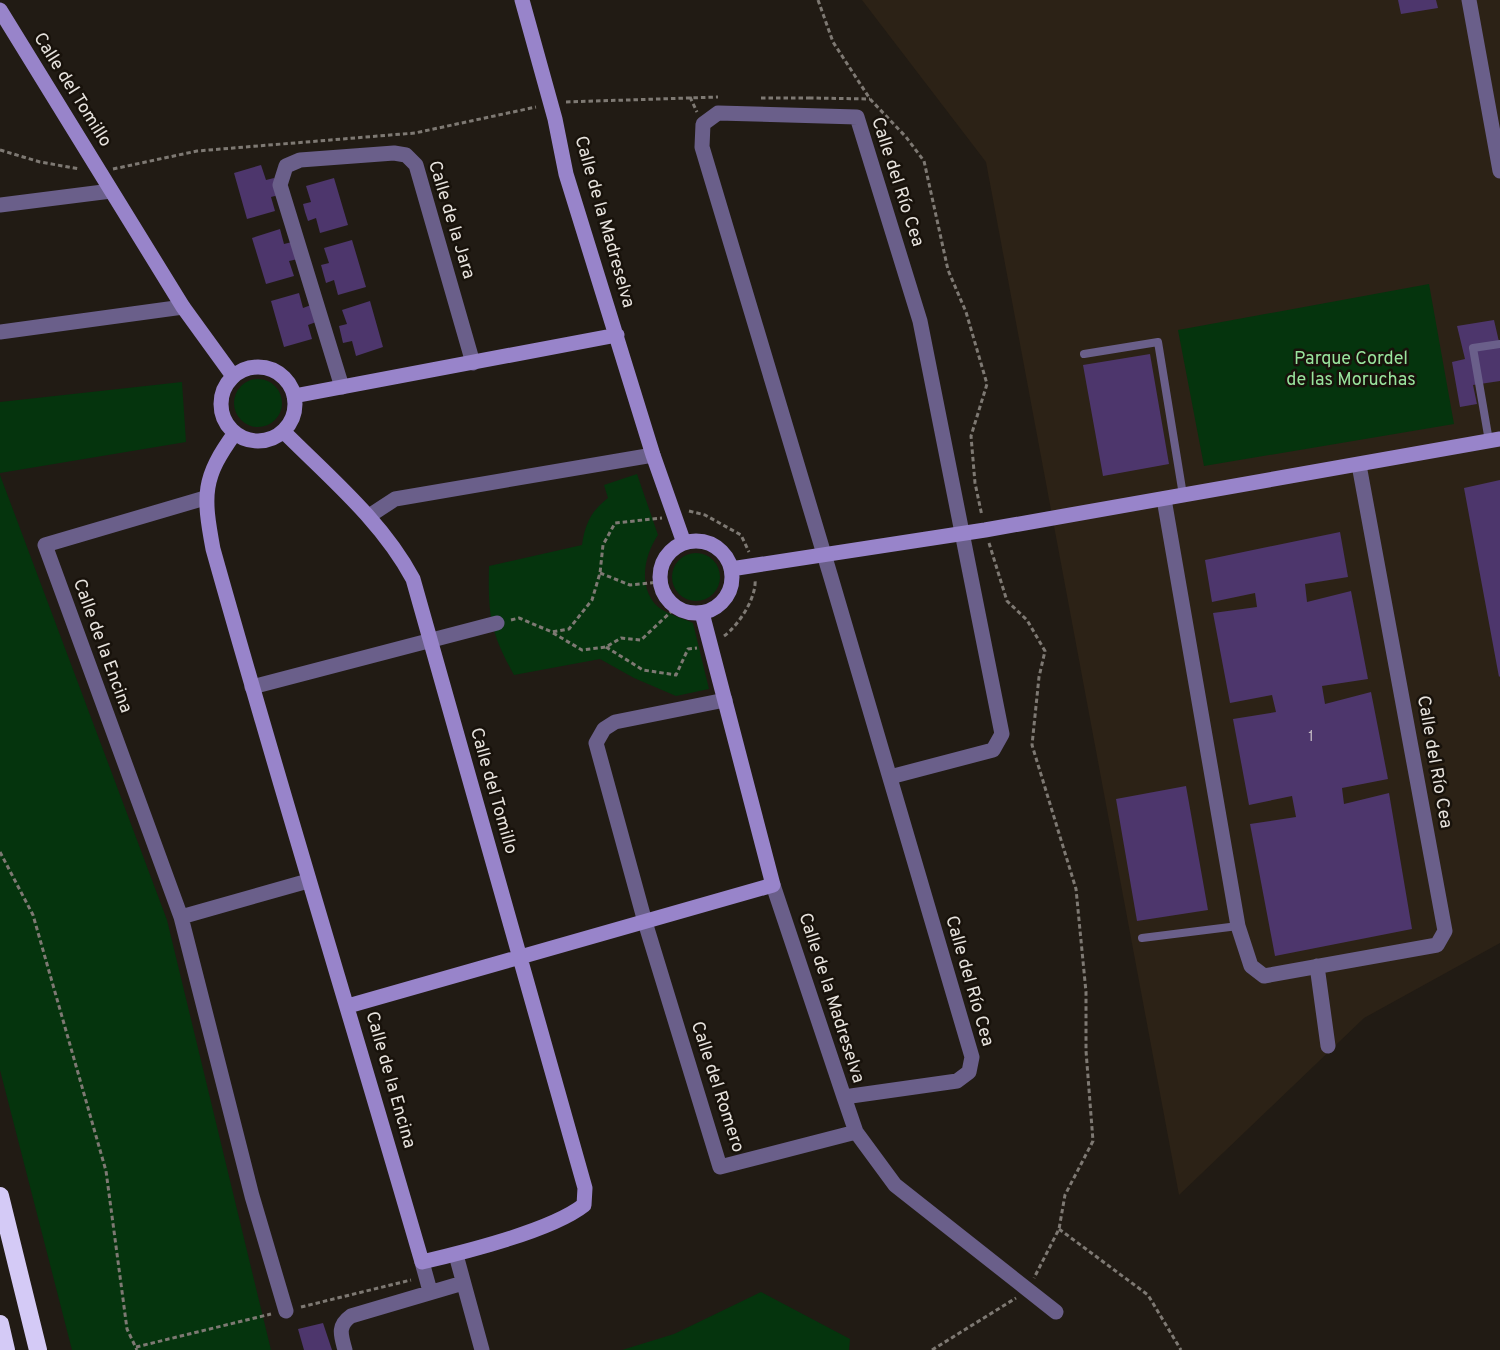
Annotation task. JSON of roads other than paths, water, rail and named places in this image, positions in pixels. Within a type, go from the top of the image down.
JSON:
[{"type":"highway","points":[[0,1196],[38,1350]]},
{"type":"highway","points":[[0,1324],[6,1350]]},
{"type":"street","points":[[0,9],[7,0]]},
{"type":"street","name":"Calle de la Madreselva","points":[[522,0],[551,103],[566,174],[653,455],[684,543]]},
{"type":"street","points":[[1469,0],[1500,171]]},
{"type":"street","name":"Calle del Tomillo","points":[[0,9],[183,307],[233,376]]},
{"type":"street","name":"Calle del Río Cea","points":[[844,1098],[957,1081],[969,1072],[972,1057],[890,777],[826,553],[702,147],[703,124],[718,112],[857,117],[921,321],[1002,734],[993,750],[890,777]]},
{"type":"street","name":"Calle de la Jara","points":[[342,387],[280,185],[286,166],[300,160],[394,153],[411,158],[416,165],[473,363]]},
{"type":"street","points":[[0,205],[111,191]]},
{"type":"street","points":[[0,332],[183,307]]},
{"type":"street","points":[[294,396],[617,335]]},
{"type":"street","points":[[253,367],[275,371],[284,377],[294,396],[293,415],[283,431],[265,440],[244,438],[235,433],[223,415],[221,405],[222,394],[233,376],[253,367]]},
{"type":"street","name":"Calle del Tomillo","points":[[283,431],[369,516],[402,558],[413,579],[585,1188],[585,1205],[569,1218],[456,1255]]},
{"type":"street","name":"Calle de la Encina","points":[[235,433],[216,459],[206,498],[213,549],[308,881],[348,1006],[430,1291]]},
{"type":"street","points":[[731,569],[985,530],[1494,440]]},
{"type":"street","points":[[369,516],[395,499],[653,455]]},
{"type":"street","name":"Calle del Río Cea","points":[[1164,499],[1238,926],[1251,966],[1264,976],[1437,945],[1445,931],[1359,465]]},
{"type":"street","name":"Calle de la Encina","points":[[206,498],[45,545],[181,917],[252,1196],[285,1311]]},
{"type":"street","points":[[702,542],[718,549],[731,569],[729,592],[714,609],[702,613],[693,613],[676,607],[663,592],[660,582],[660,570],[665,558],[673,549],[684,543],[702,542]]},
{"type":"street","name":"Calle de la Madreselva","points":[[702,613],[773,885],[856,1132],[895,1185],[1056,1312]]},
{"type":"street","points":[[252,687],[497,623]]},
{"type":"street","name":"Calle del Romero","points":[[726,700],[615,722],[604,729],[596,743],[645,922],[720,1167],[856,1132]]},
{"type":"street","points":[[181,917],[308,881]]},
{"type":"street","points":[[348,1006],[520,955],[773,885]]},
{"type":"street","points":[[1317,966],[1328,1046]]},
{"type":"street","points":[[422,1262],[456,1255],[482,1350]]},
{"type":"street","points":[[345,1350],[340,1331],[343,1322],[351,1316],[430,1291],[464,1283]]},
{"type":"lane","points":[[1084,354],[1158,342],[1183,495]]},
{"type":"lane","points":[[1494,440],[1473,348],[1500,344]]},
{"type":"lane","points":[[1142,938],[1238,926]]},
{"type":"park label","name":"Parque Cordel de las Moruchas","points":[[1351,370]]}]
